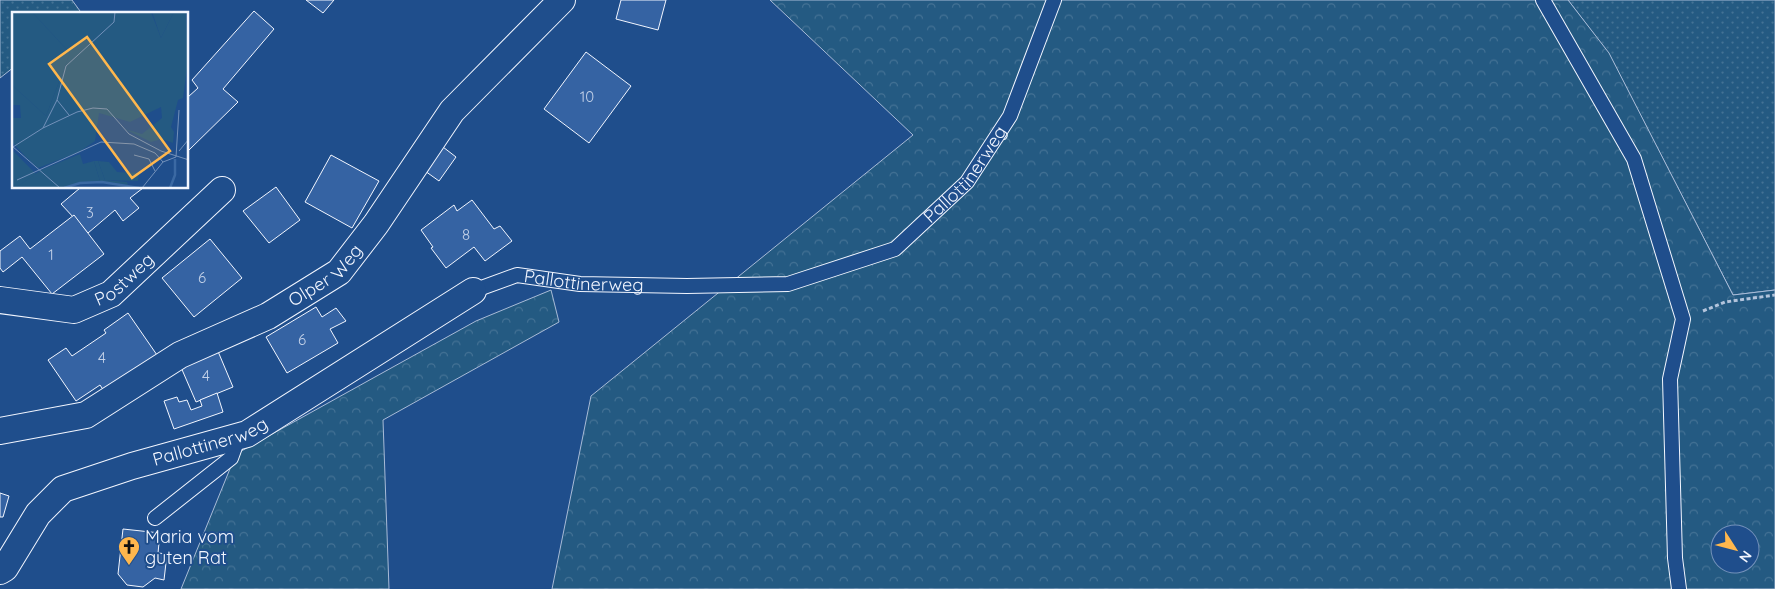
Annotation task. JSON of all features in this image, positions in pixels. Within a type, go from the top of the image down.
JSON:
[{"type":"street","name":"Olper Weg","points":[[0,431],[86,415],[180,355],[268,316],[339,272],[376,224],[452,111],[562,0]]},
{"type":"street","name":"Postweg","points":[[0,300],[74,310],[110,294],[222,190]]},
{"type":"street","name":"Pallottinerweg","points":[[0,571],[5,568],[38,514],[63,489],[132,466],[247,434],[473,291]]},
{"type":"lane","name":"Pallottinerweg","points":[[473,291],[517,275],[580,284],[687,286],[788,284],[895,249],[967,182],[1010,116],[1054,0]]},
{"type":"lane","points":[[1542,0],[1634,159],[1683,319],[1670,379],[1674,558],[1678,589]]},
{"type":"lane","points":[[155,518],[230,458],[238,436]]},
{"type":"path","points":[[1683,319],[1725,302],[1775,295]]},
{"type":"green space","points":[[0,0],[72,0],[79,12],[12,12],[12,69],[0,78]]},
{"type":"green space","points":[[770,0],[1568,0],[1609,53],[1733,295],[1775,290],[1775,589],[552,589],[591,396],[913,135]]},
{"type":"green space","points":[[1568,0],[1775,0],[1775,290],[1733,295],[1609,54]]},
{"type":"green space","points":[[551,290],[559,322],[383,420],[389,589],[181,589],[236,454],[476,321]]},
{"type":"building","points":[[306,0],[334,0],[323,13]]},
{"type":"building","points":[[621,0],[666,0],[658,30],[616,19]]},
{"type":"building","points":[[254,11],[274,29],[223,89],[238,102],[189,150],[189,96],[198,88],[192,80]]},
{"type":"building","points":[[586,52],[631,86],[589,143],[544,109]]},
{"type":"building","points":[[443,147],[456,157],[439,181],[425,171]]},
{"type":"building","points":[[331,155],[379,181],[352,228],[305,202]]},
{"type":"building","points":[[276,187],[300,220],[269,243],[243,211]]},
{"type":"building","points":[[79,189],[142,189],[130,198],[139,208],[123,221],[115,210],[88,233],[61,204]]},
{"type":"building","points":[[472,200],[494,229],[500,226],[512,241],[485,261],[474,247],[446,268],[431,248],[433,247],[421,230],[454,205],[457,211]]},
{"type":"building","points":[[74,215],[104,254],[52,294],[22,257],[3,272],[0,268],[0,251],[20,236],[30,249]]},
{"type":"building","points":[[210,239],[242,278],[194,317],[162,278]]},
{"type":"building","points":[[316,307],[322,317],[336,308],[346,321],[330,329],[338,343],[287,373],[266,337]]},
{"type":"building","points":[[128,313],[157,355],[104,391],[100,385],[76,401],[48,360],[66,348],[72,356],[106,333],[104,330]]},
{"type":"building","points":[[217,349],[233,387],[196,402],[180,365]]},
{"type":"building","points":[[217,393],[223,412],[174,429],[164,401],[177,397],[179,402],[187,400],[191,410],[202,406],[200,400]]},
{"type":"building","points":[[0,493],[9,496],[3,517],[0,517]]},
{"type":"building","points":[[123,529],[160,533],[158,553],[167,554],[164,580],[155,578],[143,587],[127,585],[118,574]]},
{"type":"place","name":"Maria vom guten Rat","points":[[129,566]]}]
